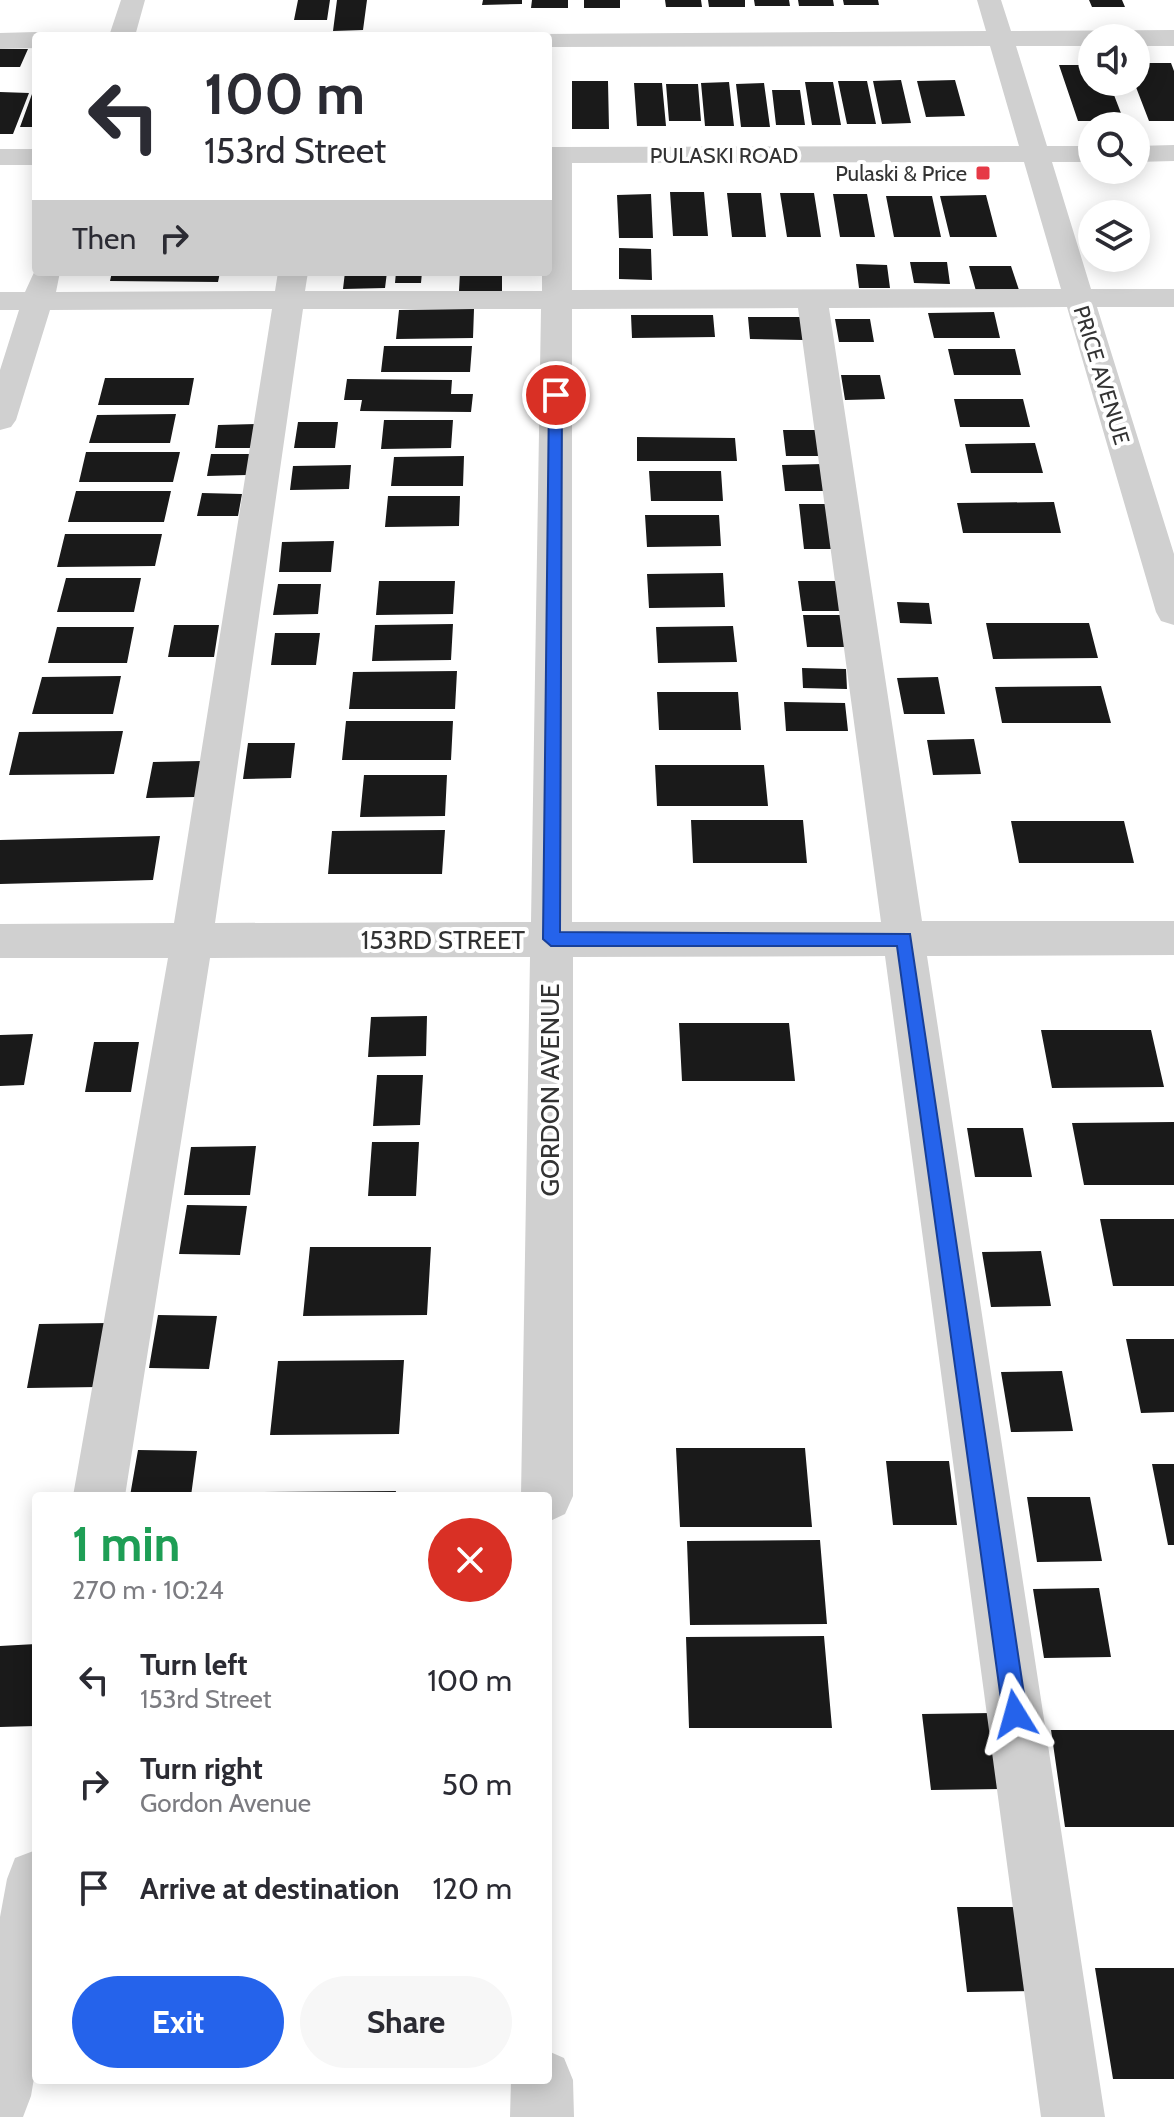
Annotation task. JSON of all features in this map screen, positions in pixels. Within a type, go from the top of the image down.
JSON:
[{"type":"street","points":[[123,32],[133,0]]},
{"type":"street","name":"PRICE AVENUE","points":[[989,0],[1174,612]]},
{"type":"street","points":[[552,39],[1174,38]]},
{"type":"street","points":[[0,41],[32,40]]},
{"type":"street","points":[[1150,154],[1174,153]]},
{"type":"street","name":"PULASKI ROAD","points":[[553,155],[1078,154]]},
{"type":"street","name":"GORDON AVENUE","points":[[547,1492],[556,299],[553,155]]},
{"type":"street","points":[[0,157],[32,157]]},
{"type":"street","points":[[0,301],[42,286],[292,286],[556,299],[1174,298]]},
{"type":"street","points":[[0,420],[42,286]]},
{"type":"street","points":[[100,1492],[192,941],[292,286]]},
{"type":"street","points":[[812,299],[1073,2117]]},
{"type":"street","name":"153RD STREET","points":[[0,941],[1174,938]]},
{"type":"street","points":[[0,2096],[32,1903]]},
{"type":"street","points":[[542,2084],[542,2117]]},
{"type":"building","points":[[298,0],[330,0],[327,20],[294,20]]},
{"type":"building","points":[[337,0],[367,0],[363,30],[333,31]]},
{"type":"building","points":[[483,0],[522,0],[522,4],[482,5]]},
{"type":"building","points":[[532,0],[568,0],[568,8],[531,8]]},
{"type":"building","points":[[584,0],[620,0],[620,8],[584,8]]},
{"type":"building","points":[[665,0],[701,0],[702,7],[666,7]]},
{"type":"building","points":[[708,0],[745,0],[745,7],[709,7]]},
{"type":"building","points":[[754,0],[789,0],[790,6],[755,6]]},
{"type":"building","points":[[798,0],[833,0],[834,6],[799,6]]},
{"type":"building","points":[[843,0],[878,0],[879,5],[844,5]]},
{"type":"building","points":[[1089,0],[1122,0],[1125,7],[1092,7]]},
{"type":"building","points":[[0,49],[28,49],[20,67],[0,67]]},
{"type":"building","points":[[1150,63],[1171,63],[1174,71],[1174,121],[1150,121],[1150,112],[1146,112],[1139,96],[1150,96]]},
{"type":"building","points":[[1059,65],[1078,65],[1078,96],[1114,96],[1121,112],[1078,112],[1078,121]]},
{"type":"building","points":[[901,80],[911,123],[882,124],[873,81]]},
{"type":"building","points":[[955,80],[965,116],[926,117],[917,81]]},
{"type":"building","points":[[572,81],[608,81],[609,129],[572,129]]},
{"type":"building","points":[[838,81],[867,81],[876,124],[847,124]]},
{"type":"building","points":[[729,82],[734,126],[705,126],[701,83]]},
{"type":"building","points":[[805,82],[833,82],[841,125],[812,125]]},
{"type":"building","points":[[634,83],[662,83],[666,126],[637,126]]},
{"type":"building","points":[[764,83],[770,127],[741,127],[736,84]]},
{"type":"building","points":[[666,84],[698,84],[701,121],[669,121]]},
{"type":"building","points":[[772,90],[800,90],[805,125],[776,125]]},
{"type":"building","points":[[0,92],[29,93],[13,134],[0,134]]},
{"type":"building","points":[[32,94],[32,127],[20,127]]},
{"type":"building","points":[[670,192],[704,192],[708,236],[673,236]]},
{"type":"building","points":[[727,193],[761,193],[766,237],[732,237]]},
{"type":"building","points":[[780,193],[814,193],[821,237],[787,237]]},
{"type":"building","points":[[651,194],[653,238],[619,238],[617,195]]},
{"type":"building","points":[[833,194],[867,194],[875,237],[840,237]]},
{"type":"building","points":[[986,195],[997,237],[950,237],[940,196]]},
{"type":"building","points":[[886,196],[932,196],[941,237],[894,237]]},
{"type":"building","points":[[619,248],[651,249],[652,280],[619,279]]},
{"type":"building","points":[[910,262],[947,262],[950,284],[914,283]]},
{"type":"building","points":[[856,264],[887,265],[890,288],[859,288]]},
{"type":"building","points":[[969,266],[1011,266],[1019,290],[976,291]]},
{"type":"building","points":[[111,276],[219,276],[218,282],[110,281]]},
{"type":"building","points":[[345,276],[386,276],[385,288],[343,289]]},
{"type":"building","points":[[396,276],[422,276],[421,283],[395,283]]},
{"type":"building","points":[[460,276],[502,276],[502,291],[459,291]]},
{"type":"building","points":[[474,309],[473,338],[396,339],[399,310]]},
{"type":"building","points":[[994,312],[1000,338],[934,338],[928,313]]},
{"type":"building","points":[[631,315],[713,315],[715,337],[632,338]]},
{"type":"building","points":[[748,317],[801,317],[804,340],[750,339]]},
{"type":"building","points":[[835,319],[870,319],[874,342],[839,342]]},
{"type":"building","points":[[384,346],[472,346],[470,372],[381,372]]},
{"type":"building","points":[[948,349],[1015,349],[1021,375],[954,375]]},
{"type":"building","points":[[841,375],[880,375],[885,399],[845,400]]},
{"type":"building","points":[[105,378],[194,378],[189,405],[98,405]]},
{"type":"building","points":[[347,379],[452,380],[451,394],[473,394],[471,412],[360,411],[362,400],[344,400]]},
{"type":"building","points":[[954,399],[1023,399],[1030,427],[960,427]]},
{"type":"building","points":[[176,414],[170,443],[89,443],[97,415]]},
{"type":"building","points":[[384,420],[453,420],[451,448],[381,449]]},
{"type":"building","points":[[298,422],[338,422],[335,448],[294,448]]},
{"type":"building","points":[[259,424],[256,448],[215,448],[218,425]]},
{"type":"building","points":[[783,430],[823,430],[827,456],[786,456]]},
{"type":"building","points":[[637,437],[735,438],[737,461],[637,461]]},
{"type":"building","points":[[1035,443],[1043,473],[971,473],[965,444]]},
{"type":"building","points":[[86,452],[180,452],[173,482],[79,482]]},
{"type":"building","points":[[211,454],[250,454],[247,475],[207,476]]},
{"type":"building","points":[[464,456],[463,486],[391,486],[394,457]]},
{"type":"building","points":[[823,464],[827,491],[785,491],[782,465]]},
{"type":"building","points":[[351,465],[349,489],[290,490],[293,466]]},
{"type":"building","points":[[649,471],[721,471],[723,501],[651,501]]},
{"type":"building","points":[[76,491],[171,491],[164,522],[68,522]]},
{"type":"building","points":[[202,493],[242,494],[238,516],[197,516]]},
{"type":"building","points":[[388,496],[460,496],[459,526],[385,527]]},
{"type":"building","points":[[1054,502],[1061,533],[963,533],[957,503]]},
{"type":"building","points":[[799,504],[832,504],[838,549],[804,549]]},
{"type":"building","points":[[645,515],[719,515],[721,546],[647,547]]},
{"type":"building","points":[[65,534],[162,534],[155,566],[57,567]]},
{"type":"building","points":[[334,541],[331,572],[279,572],[282,542]]},
{"type":"building","points":[[723,573],[725,607],[649,608],[647,574]]},
{"type":"building","points":[[66,578],[141,578],[134,612],[57,612]]},
{"type":"building","points":[[379,581],[455,581],[453,614],[376,615]]},
{"type":"building","points":[[798,581],[841,581],[846,611],[802,611]]},
{"type":"building","points":[[278,584],[321,584],[318,614],[273,615]]},
{"type":"building","points":[[897,602],[929,603],[932,624],[900,623]]},
{"type":"building","points":[[803,615],[847,615],[852,647],[807,647]]},
{"type":"building","points":[[986,623],[1089,623],[1098,658],[993,659]]},
{"type":"building","points":[[453,624],[451,660],[372,661],[375,625]]},
{"type":"building","points":[[174,625],[219,625],[214,657],[168,657]]},
{"type":"building","points":[[733,626],[737,662],[658,663],[656,627]]},
{"type":"building","points":[[57,627],[134,627],[127,663],[48,663]]},
{"type":"building","points":[[275,633],[320,633],[316,665],[271,665]]},
{"type":"building","points":[[802,668],[846,669],[847,689],[803,688]]},
{"type":"building","points":[[457,671],[455,709],[349,709],[353,672]]},
{"type":"building","points":[[121,676],[113,714],[32,714],[42,677]]},
{"type":"building","points":[[938,677],[945,714],[904,714],[897,678]]},
{"type":"building","points":[[1101,686],[1111,723],[1002,723],[995,687]]},
{"type":"building","points":[[657,692],[738,692],[741,730],[659,730]]},
{"type":"building","points":[[784,702],[845,703],[848,731],[786,731]]},
{"type":"building","points":[[346,721],[453,721],[451,760],[342,760]]},
{"type":"building","points":[[123,731],[114,774],[9,775],[19,732]]},
{"type":"building","points":[[974,739],[981,774],[933,775],[927,740]]},
{"type":"building","points":[[248,743],[295,743],[291,778],[243,779]]},
{"type":"building","points":[[201,761],[195,797],[146,798],[153,762]]},
{"type":"building","points":[[655,765],[764,765],[768,806],[657,806]]},
{"type":"building","points":[[364,775],[447,775],[445,816],[360,817]]},
{"type":"building","points":[[691,820],[803,820],[807,863],[693,863]]},
{"type":"building","points":[[1011,821],[1124,821],[1134,863],[1019,863]]},
{"type":"building","points":[[445,830],[442,874],[328,874],[332,831]]},
{"type":"building","points":[[160,836],[153,880],[0,884],[0,840]]},
{"type":"building","points":[[427,1016],[426,1056],[368,1057],[371,1017]]},
{"type":"building","points":[[679,1023],[789,1023],[795,1081],[682,1081]]},
{"type":"building","points":[[1041,1030],[1151,1030],[1164,1087],[1052,1088]]},
{"type":"building","points":[[33,1034],[24,1085],[0,1086],[0,1035]]},
{"type":"building","points":[[94,1042],[139,1042],[131,1092],[85,1092]]},
{"type":"building","points":[[377,1075],[423,1075],[420,1125],[373,1126]]},
{"type":"building","points":[[1174,1122],[1174,1185],[1084,1185],[1072,1123]]},
{"type":"building","points":[[967,1128],[1023,1128],[1032,1177],[975,1177]]},
{"type":"building","points":[[372,1142],[419,1142],[416,1196],[368,1196]]},
{"type":"building","points":[[256,1146],[250,1195],[184,1195],[191,1147]]},
{"type":"building","points":[[187,1205],[247,1206],[240,1255],[179,1254]]},
{"type":"building","points":[[1100,1219],[1174,1219],[1174,1286],[1113,1286]]},
{"type":"building","points":[[310,1247],[431,1247],[427,1315],[303,1316]]},
{"type":"building","points":[[1041,1251],[1051,1306],[991,1307],[982,1252]]},
{"type":"building","points":[[158,1315],[217,1316],[209,1369],[149,1368]]},
{"type":"building","points":[[109,1323],[99,1387],[27,1388],[39,1324]]},
{"type":"building","points":[[1126,1339],[1174,1339],[1174,1412],[1141,1413]]},
{"type":"building","points":[[404,1360],[399,1434],[270,1435],[278,1361]]},
{"type":"building","points":[[1062,1371],[1073,1431],[1011,1432],[1001,1372]]},
{"type":"building","points":[[676,1448],[805,1448],[812,1527],[680,1527]]},
{"type":"building","points":[[138,1450],[197,1451],[192,1492],[131,1492]]},
{"type":"building","points":[[886,1461],[949,1461],[957,1525],[893,1525]]},
{"type":"building","points":[[1152,1464],[1174,1464],[1174,1545],[1168,1545]]},
{"type":"building","points":[[396,1491],[396,1492],[264,1492]]},
{"type":"building","points":[[1027,1497],[1090,1497],[1102,1561],[1037,1562]]},
{"type":"building","points":[[820,1540],[827,1624],[690,1625],[687,1541]]},
{"type":"building","points":[[1099,1588],[1111,1657],[1044,1658],[1033,1589]]},
{"type":"building","points":[[824,1636],[832,1728],[689,1728],[686,1637]]},
{"type":"building","points":[[32,1644],[32,1726],[0,1727],[0,1646]]},
{"type":"building","points":[[992,1713],[1001,1789],[931,1790],[922,1714]]},
{"type":"building","points":[[1051,1730],[1174,1730],[1174,1827],[1065,1827]]},
{"type":"building","points":[[957,1907],[1030,1907],[1042,1991],[967,1992]]},
{"type":"building","points":[[1095,1968],[1174,1968],[1174,2079],[1113,2079]]},
{"type":"place","name":"Pulaski & Price","points":[[983,173]]},
{"type":"route","points":[[556,395],[551,939],[904,939],[1015,1714]]}]
